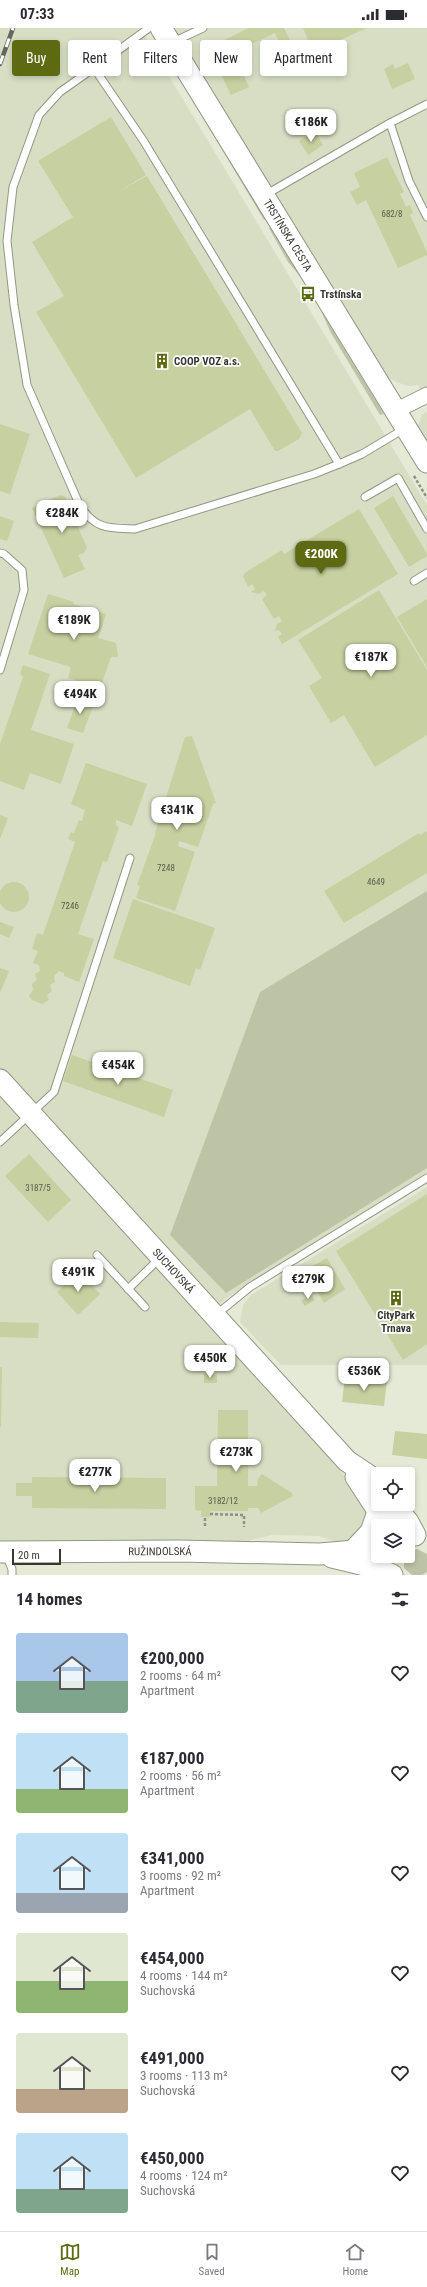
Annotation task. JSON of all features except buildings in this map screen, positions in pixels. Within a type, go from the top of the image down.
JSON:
[{"type":"main road","name":"TRSTÍNSKA CESTA","points":[[166,36],[427,462]]},
{"type":"main road","name":"SUCHOVSKÁ","points":[[0,1080],[347,1461],[358,1481],[386,1513],[408,1522],[416,1536]]},
{"type":"main road","name":"SUCHOVSKÁ","points":[[347,1461],[371,1479]]},
{"type":"main road","points":[[354,1550],[386,1513]]},
{"type":"main road","name":"RUŽINDOLSKÁ","points":[[1,1555],[179,1551],[320,1554],[371,1549]]},
{"type":"main road","name":"RUŽINDOLSKÁ","points":[[320,1554],[372,1567],[392,1575]]},
{"type":"main road","points":[[391,1563],[392,1575]]},
{"type":"street","points":[[395,411],[427,395]]},
{"type":"lane","points":[[121,49],[150,28]]},
{"type":"lane","points":[[166,36],[203,28]]},
{"type":"lane","points":[[83,76],[60,92],[39,114],[13,187],[7,241],[14,305],[28,385],[80,506],[89,519],[108,528],[135,529],[314,474],[362,454],[406,428]]},
{"type":"lane","points":[[99,76],[143,140],[339,464]]},
{"type":"lane","points":[[263,196],[390,123],[427,104]]},
{"type":"lane","points":[[390,123],[409,180],[427,217]]},
{"type":"lane","points":[[365,497],[398,478],[427,529]]},
{"type":"lane","points":[[0,553],[4,554],[22,570],[24,590],[0,670]]},
{"type":"lane","points":[[414,581],[427,573]]},
{"type":"lane","points":[[0,1142],[31,1115],[54,1092],[130,858]]},
{"type":"lane","points":[[215,1316],[250,1287],[427,1178]]},
{"type":"lane","points":[[97,1255],[145,1308]]},
{"type":"lane","points":[[128,1289],[161,1257]]},
{"type":"lane","points":[[1,1555],[12,1569],[12,1575]]},
{"type":"path","points":[[210,1514],[244,1515],[244,1527]]},
{"type":"path","points":[[205,1517],[205,1526]]},
{"type":"shaded area","points":[[0,28],[140,28],[147,40],[129,40],[129,76],[169,76],[427,505],[427,1173],[226,1298],[203,1320],[366,1499],[371,1516],[351,1541],[337,1542],[319,1536],[272,1535],[247,1541],[0,1541]]},
{"type":"shaded area","points":[[172,28],[427,28],[427,402],[418,385],[408,386],[396,382],[386,376],[202,76],[252,76],[252,40],[200,40],[200,74],[192,61],[192,40],[179,40]]},
{"type":"shaded area","points":[[178,76],[181,76],[266,219],[264,220]]},
{"type":"shaded area","points":[[271,227],[303,280],[288,262],[269,228]]},
{"type":"shaded area","points":[[321,311],[384,414],[380,415],[331,333]]},
{"type":"shaded area","points":[[427,411],[427,451],[418,436],[418,426],[422,415]]},
{"type":"shaded area","points":[[427,891],[427,1168],[226,1293],[170,1235],[260,992]]},
{"type":"shaded area","points":[[427,1187],[427,1365],[281,1365],[240,1322],[243,1305],[251,1295]]},
{"type":"shaded area","points":[[417,1549],[427,1554],[427,1572],[422,1575],[412,1575],[404,1568],[404,1563],[415,1563],[415,1550]]},
{"type":"railway","points":[[0,64],[13,28]]},
{"type":"place","name":"Trstínska","points":[[308,294]]},
{"type":"place","name":"COOP VOZ a.s.","points":[[162,361]]},
{"type":"place","name":"CityPark Trnava","points":[[396,1298]]}]
